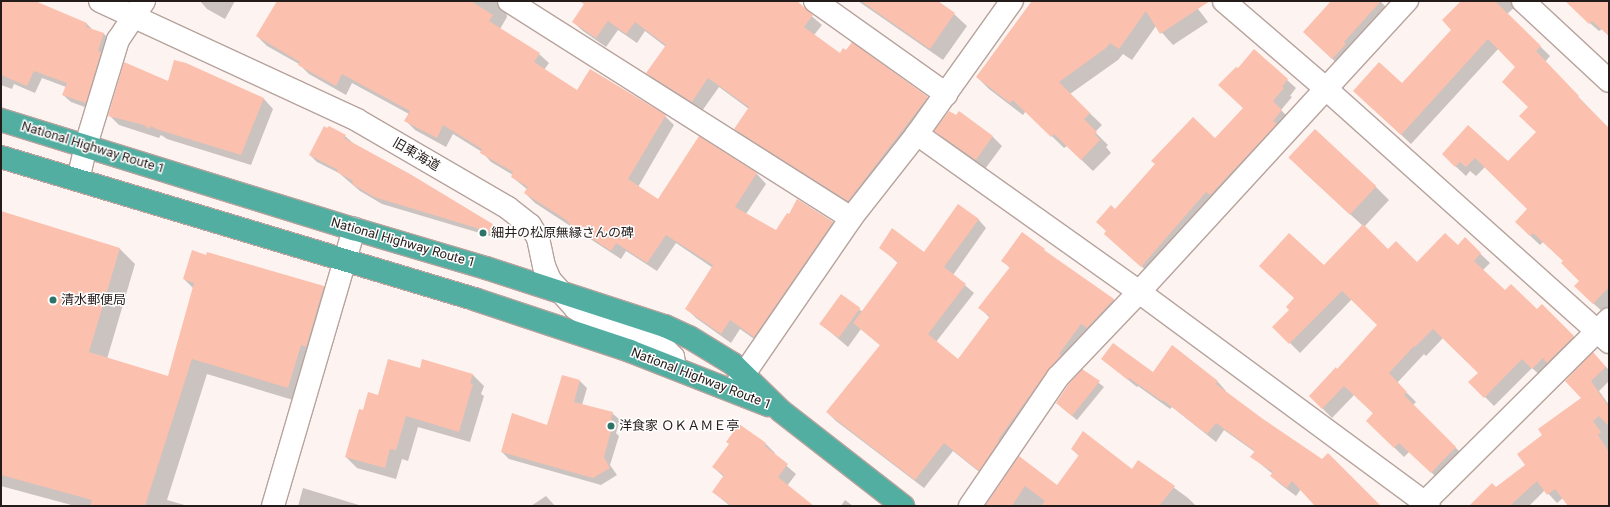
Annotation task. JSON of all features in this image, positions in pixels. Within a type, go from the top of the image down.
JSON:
[{"type":"highway","name":"National Highway Route 1","points":[[1,120],[354,229],[486,268],[665,326],[689,337],[732,364],[738,382]]},
{"type":"highway","name":"National Highway Route 1","points":[[1,157],[477,300],[630,351],[708,382],[738,382],[782,411],[903,506]]},
{"type":"street","name":"旧東海道","points":[[100,1],[138,8],[357,120],[508,208],[530,225],[538,238],[544,266],[550,280],[575,308],[590,318],[666,350],[673,357],[675,368]]},
{"type":"street","points":[[509,1],[851,218]]},
{"type":"street","points":[[815,1],[946,94]]},
{"type":"street","points":[[738,382],[851,218],[917,134],[1012,1]]},
{"type":"street","points":[[917,134],[1139,292],[1425,505],[1605,331],[1224,1]]},
{"type":"street","points":[[970,506],[1058,377],[1139,292],[1325,88],[1407,1]]},
{"type":"street","points":[[1523,1],[1609,81]]},
{"type":"street","points":[[78,180],[86,146],[118,40],[138,8]]},
{"type":"street","points":[[274,506],[354,229]]},
{"type":"building","points":[[1,1],[35,1],[87,23],[86,27],[104,33],[98,51],[101,52],[86,103],[62,95],[67,83],[34,71],[27,86],[1,75]]},
{"type":"building","points":[[277,1],[471,1],[493,15],[489,21],[540,53],[534,62],[577,90],[590,69],[666,115],[628,179],[658,199],[699,136],[757,173],[735,207],[776,230],[787,213],[789,214],[797,199],[833,222],[754,337],[730,320],[721,334],[685,309],[713,265],[666,235],[647,263],[616,243],[611,251],[524,193],[528,187],[511,177],[513,172],[480,153],[482,149],[443,125],[437,138],[404,121],[410,111],[342,74],[336,86],[298,65],[300,62],[256,36]]},
{"type":"building","points":[[579,1],[797,1],[813,15],[804,27],[840,53],[843,48],[846,50],[852,42],[928,97],[848,201],[734,129],[749,107],[708,78],[692,102],[646,73],[666,45],[635,22],[626,34],[608,21],[596,38],[572,22],[584,4]]},
{"type":"building","points":[[861,1],[938,1],[955,13],[930,49]]},
{"type":"building","points":[[1032,1],[1210,1],[1160,34],[1146,11],[1119,49],[1110,43],[1106,48],[1059,82],[1090,113],[1084,119],[1097,132],[1095,134],[1100,140],[1081,160],[1054,134],[1051,137],[1013,100],[1010,103],[976,77]]},
{"type":"building","points":[[1331,1],[1381,1],[1344,42],[1346,44],[1332,59],[1303,32]]},
{"type":"building","points":[[1461,1],[1495,1],[1541,46],[1536,51],[1609,128],[1609,287],[1593,304],[1574,286],[1579,281],[1561,263],[1563,261],[1533,233],[1530,236],[1515,222],[1527,209],[1475,158],[1466,167],[1460,162],[1455,167],[1442,154],[1468,125],[1508,161],[1536,132],[1519,116],[1528,107],[1502,82],[1515,67],[1488,39],[1401,135],[1353,91],[1379,62],[1402,83],[1451,30],[1442,20]]},
{"type":"building","points":[[1565,1],[1609,1],[1609,36],[1592,21],[1589,24]]},
{"type":"building","points":[[1254,49],[1288,79],[1282,87],[1284,88],[1273,101],[1282,110],[1273,121],[1277,124],[1210,195],[1206,192],[1141,267],[1104,234],[1106,231],[1096,222],[1111,205],[1115,209],[1155,164],[1151,161],[1193,117],[1215,138],[1243,108],[1218,85],[1236,67],[1238,68]]},
{"type":"building","points":[[174,60],[186,63],[264,98],[241,155],[156,129],[151,126],[149,129],[144,125],[108,116],[124,62],[168,81]]},
{"type":"building","points":[[949,111],[956,115],[959,111],[993,136],[976,160],[934,131]]},
{"type":"building","points":[[324,126],[327,128],[329,126],[346,135],[344,138],[410,174],[496,226],[493,233],[374,197],[352,184],[353,181],[337,172],[338,170],[309,155]]},
{"type":"building","points":[[1315,129],[1376,186],[1350,215],[1288,158]]},
{"type":"building","points":[[958,204],[979,219],[944,267],[966,284],[928,334],[958,359],[990,316],[978,308],[1010,267],[1001,261],[1022,232],[1045,249],[1044,250],[1114,299],[1087,328],[1081,324],[1059,354],[1061,355],[1048,370],[998,440],[999,441],[979,471],[944,443],[915,480],[826,412],[880,345],[853,323],[898,262],[879,248],[892,228],[924,252]]},
{"type":"building","name":"清水郵便局","points":[[1,211],[120,248],[89,352],[168,376],[194,283],[183,279],[192,250],[206,255],[207,252],[324,286],[306,347],[301,345],[288,388],[192,359],[145,506],[90,506],[92,500],[1,475]]},
{"type":"building","points":[[1363,224],[1388,249],[1396,241],[1417,262],[1445,233],[1458,245],[1465,237],[1481,253],[1474,261],[1505,290],[1511,284],[1537,309],[1542,304],[1574,336],[1547,363],[1543,358],[1532,369],[1522,359],[1484,398],[1468,382],[1478,373],[1433,329],[1415,347],[1414,346],[1389,373],[1407,392],[1404,395],[1456,447],[1431,473],[1399,443],[1394,448],[1366,421],[1373,413],[1344,386],[1322,409],[1309,396],[1336,367],[1337,369],[1377,325],[1342,291],[1289,344],[1272,327],[1289,310],[1286,307],[1294,298],[1259,266],[1289,233],[1324,265]]},
{"type":"building","points":[[841,294],[860,308],[839,338],[819,324]]},
{"type":"building","points":[[1113,343],[1153,372],[1172,345],[1218,381],[1216,384],[1263,419],[1322,459],[1328,453],[1381,506],[1315,506],[1292,481],[1287,488],[1270,476],[1273,472],[1250,457],[1255,451],[1216,423],[1207,434],[1163,400],[1162,401],[1129,378],[1128,380],[1101,359]]},
{"type":"building","points":[[1593,352],[1606,367],[1591,381],[1609,407],[1609,426],[1599,416],[1593,421],[1601,432],[1598,435],[1609,452],[1609,506],[1568,506],[1555,489],[1547,495],[1537,481],[1512,504],[1514,506],[1469,506],[1492,483],[1496,487],[1525,465],[1517,454],[1542,435],[1538,429],[1581,398],[1565,381]]},
{"type":"building","points":[[388,359],[420,368],[422,359],[473,374],[470,383],[473,384],[459,432],[406,416],[396,450],[390,449],[385,468],[345,457],[359,409],[363,410],[368,392],[378,395]]},
{"type":"building","points":[[1082,369],[1100,381],[1072,416],[1056,403],[1068,385]]},
{"type":"building","points":[[562,375],[580,380],[574,402],[613,412],[609,427],[612,427],[604,457],[610,468],[593,478],[501,452],[512,413],[547,425]]},
{"type":"building","points":[[739,424],[766,443],[765,446],[788,464],[778,477],[814,506],[732,506],[712,492],[724,475],[712,467],[729,444],[726,442]]},
{"type":"building","points":[[1083,431],[1132,469],[1138,460],[1175,486],[1159,506],[1041,506],[1045,501],[1025,486],[1012,506],[985,506],[1019,456],[1057,485],[1079,455],[1071,449]]},
{"type":"place","name":"細井の松原無縁さんの碑","points":[[483,233]]},
{"type":"place","name":"清水郵便局","points":[[53,300]]},
{"type":"place","name":"洋食家 ＯＫＡＭＥ亭","points":[[611,426]]}]
